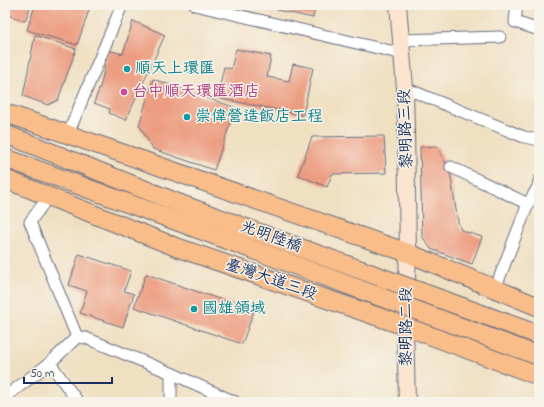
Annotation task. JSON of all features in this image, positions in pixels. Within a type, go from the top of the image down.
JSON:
[{"type":"main road","name":"黎明路三段","points":[[398,5],[405,88],[408,253]]},
{"type":"main road","points":[[5,106],[44,126]]},
{"type":"main road","points":[[5,112],[408,253],[539,307]]},
{"type":"main road","name":"光明陸橋","points":[[5,134],[186,206],[539,335]]},
{"type":"main road","name":"光明陸橋","points":[[5,158],[539,356]]},
{"type":"main road","name":"臺灣大道三段","points":[[5,181],[176,247],[405,326],[539,376]]},
{"type":"main road","name":"黎明路二段","points":[[407,402],[405,326],[408,253]]},
{"type":"street","points":[[68,134],[122,5]]},
{"type":"street","points":[[194,5],[402,47],[500,37]]},
{"type":"street","points":[[517,5],[515,22],[539,30]]},
{"type":"street","points":[[405,88],[524,137],[539,140]]},
{"type":"street","points":[[451,167],[528,204]]},
{"type":"street","points":[[495,289],[528,204],[538,187],[539,181]]},
{"type":"street","points":[[48,197],[30,222],[77,337]]},
{"type":"street","points":[[5,397],[50,363],[77,337]]},
{"type":"street","points":[[77,337],[86,338],[171,373],[235,402]]},
{"type":"street","points":[[50,363],[78,402]]},
{"type":"street","points":[[171,373],[171,402]]},
{"type":"building","points":[[5,5],[31,5],[25,21],[5,14]]},
{"type":"building","points":[[35,5],[86,5],[89,10],[77,45],[27,30]]},
{"type":"building","points":[[278,5],[316,5],[313,18],[277,10]]},
{"type":"building","name":"順天上環匯","points":[[133,21],[165,35],[126,120],[109,113],[110,109],[94,103],[101,84],[108,50],[123,54]]},
{"type":"building","points":[[35,35],[76,49],[58,100],[48,105],[23,96]]},
{"type":"building","points":[[236,49],[271,56],[267,77],[289,81],[293,64],[313,68],[303,115],[217,98],[224,67],[231,69]]},
{"type":"building","name":"崇偉營造飯店工程","points":[[153,79],[236,108],[214,170],[153,149],[139,125]]},
{"type":"building","points":[[384,136],[386,173],[332,174],[327,187],[298,175],[312,137]]},
{"type":"building","points":[[437,146],[450,172],[458,222],[461,230],[482,237],[472,264],[431,249],[422,236],[420,147]]},
{"type":"building","points":[[79,254],[131,271],[124,291],[134,294],[123,327],[80,313],[87,291],[69,285]]},
{"type":"building","name":"國雄領域","points":[[146,274],[254,311],[242,344],[134,307]]},
{"type":"place","name":"順天上環匯","points":[[127,69]]},
{"type":"place","name":"台中順天環匯酒店","points":[[124,92]]},
{"type":"place","name":"崇偉營造飯店工程","points":[[187,117]]},
{"type":"place","name":"國雄領域","points":[[194,309]]}]
